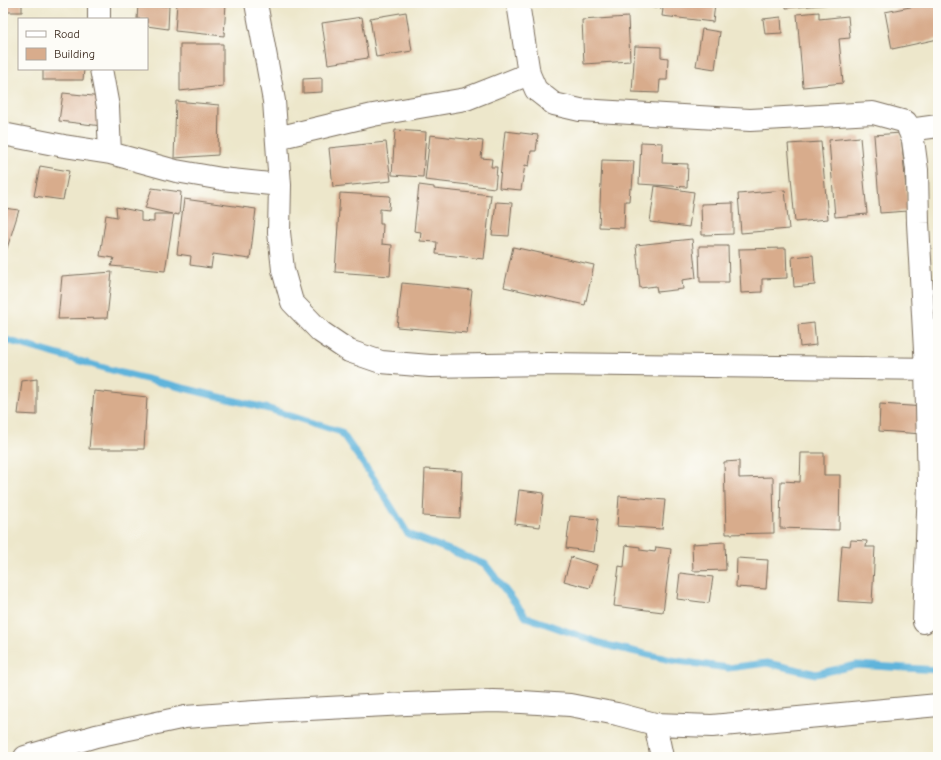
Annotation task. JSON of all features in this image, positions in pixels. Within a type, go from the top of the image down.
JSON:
[{"type":"street","points":[[99,3],[100,18]]},
{"type":"street","points":[[256,3],[274,101],[280,185],[278,232],[284,270],[292,302],[321,332],[349,351],[381,362],[430,366],[548,364],[932,369]]},
{"type":"street","points":[[518,3],[529,74],[536,90],[554,104],[580,110],[750,120],[873,113],[906,122],[913,140],[917,170],[918,223],[932,369],[924,622]]},
{"type":"street","points":[[101,70],[108,107],[110,153]]},
{"type":"street","points":[[277,138],[373,116],[466,99],[529,74]]},
{"type":"street","points":[[909,130],[938,126]]},
{"type":"street","points":[[3,134],[110,153],[176,171],[222,179],[280,185]]},
{"type":"street","points":[[25,757],[96,736],[185,717],[269,711],[493,701],[570,705],[617,714],[655,724],[712,726],[938,705]]},
{"type":"street","points":[[655,724],[662,757]]},
{"type":"building","points":[[3,3],[22,3],[22,12],[3,12]]},
{"type":"building","points":[[177,3],[226,3],[224,36],[175,31]]},
{"type":"building","points":[[633,3],[633,5],[596,4]]},
{"type":"building","points":[[640,3],[715,3],[713,22],[662,16],[663,9],[639,6]]},
{"type":"building","points":[[786,3],[833,3],[833,4],[786,8]]},
{"type":"building","points":[[930,3],[938,3],[938,39],[892,49],[885,12]]},
{"type":"building","points":[[138,5],[169,6],[168,29],[148,26],[148,18],[137,18]]},
{"type":"building","points":[[406,12],[412,51],[376,57],[370,18]]},
{"type":"building","points":[[819,12],[819,19],[848,16],[850,38],[839,39],[843,83],[803,87],[797,14]]},
{"type":"building","points":[[362,17],[368,58],[328,64],[322,23]]},
{"type":"building","points":[[628,17],[630,61],[584,64],[582,20]]},
{"type":"building","points":[[781,17],[782,33],[765,34],[763,19]]},
{"type":"building","points":[[702,29],[720,32],[715,69],[696,66]]},
{"type":"building","points":[[180,44],[223,44],[223,86],[180,91]]},
{"type":"building","points":[[635,46],[661,47],[661,57],[668,58],[667,80],[660,80],[659,93],[632,92]]},
{"type":"building","points":[[43,70],[84,70],[83,80],[43,80]]},
{"type":"building","points":[[322,78],[322,92],[303,93],[303,79]]},
{"type":"building","points":[[63,93],[103,97],[102,126],[59,121]]},
{"type":"building","points":[[176,101],[219,105],[218,155],[174,158]]},
{"type":"building","points":[[395,130],[426,132],[423,177],[392,175]]},
{"type":"building","points":[[505,131],[538,135],[536,151],[531,151],[529,166],[525,165],[521,190],[499,188]]},
{"type":"building","points":[[901,133],[908,211],[880,213],[874,135]]},
{"type":"building","points":[[430,135],[483,141],[481,158],[492,159],[491,167],[497,167],[495,188],[425,180]]},
{"type":"building","points":[[860,137],[867,214],[835,217],[829,140]]},
{"type":"building","points":[[386,142],[391,181],[333,187],[329,148]]},
{"type":"building","points":[[641,142],[663,143],[662,163],[688,164],[687,187],[639,184]]},
{"type":"building","points":[[821,142],[828,219],[795,222],[788,144]]},
{"type":"building","points":[[602,160],[634,161],[632,189],[630,188],[629,201],[625,201],[624,228],[599,227]]},
{"type":"building","points":[[40,166],[69,171],[63,200],[34,196]]},
{"type":"building","points":[[419,185],[434,187],[434,189],[491,195],[484,259],[436,254],[437,242],[420,241],[421,232],[414,231]]},
{"type":"building","points":[[655,186],[694,192],[689,227],[650,222]]},
{"type":"building","points":[[152,188],[181,192],[179,215],[174,214],[165,271],[111,266],[114,258],[100,256],[106,215],[117,217],[116,207],[141,212],[141,221],[154,222],[154,214],[172,214],[145,208]]},
{"type":"building","points":[[785,190],[789,229],[741,233],[738,194]]},
{"type":"building","points":[[340,193],[390,196],[389,210],[380,209],[380,224],[383,224],[382,244],[392,245],[390,276],[335,272]]},
{"type":"building","points":[[184,199],[256,209],[250,259],[213,254],[211,268],[190,265],[191,256],[177,254]]},
{"type":"building","points":[[496,202],[512,203],[509,236],[492,235]]},
{"type":"building","points":[[733,203],[733,234],[702,235],[701,204]]},
{"type":"building","points":[[3,208],[19,210],[3,261]]},
{"type":"building","points":[[692,239],[696,278],[682,280],[683,289],[657,292],[656,286],[640,288],[636,245]]},
{"type":"building","points":[[699,246],[728,246],[729,282],[700,282]]},
{"type":"building","points":[[513,247],[594,265],[585,305],[504,287]]},
{"type":"building","points":[[786,248],[787,278],[762,279],[762,292],[741,293],[739,249]]},
{"type":"building","points":[[813,255],[815,285],[794,287],[792,257]]},
{"type":"building","points":[[112,272],[107,318],[58,319],[62,276]]},
{"type":"building","points":[[402,283],[472,290],[467,333],[397,327]]},
{"type":"building","points":[[814,323],[816,345],[800,347],[798,325]]},
{"type":"building","points":[[37,379],[37,415],[18,414],[22,381]]},
{"type":"building","points":[[94,391],[147,397],[144,449],[89,449]]},
{"type":"building","points":[[880,404],[925,407],[923,434],[879,431]]},
{"type":"building","points":[[801,453],[824,453],[824,475],[840,475],[839,530],[780,528],[781,481],[800,482]]},
{"type":"building","points":[[739,461],[739,478],[773,477],[774,533],[726,534],[724,462]]},
{"type":"building","points":[[425,469],[462,471],[460,518],[423,516]]},
{"type":"building","points":[[519,490],[544,493],[540,527],[515,524]]},
{"type":"building","points":[[619,496],[665,500],[662,529],[617,526]]},
{"type":"building","points":[[570,516],[598,519],[594,552],[566,548]]},
{"type":"building","points":[[851,540],[867,541],[866,547],[875,547],[872,603],[838,601],[842,545],[850,546]]},
{"type":"building","points":[[725,542],[726,570],[693,571],[692,544]]},
{"type":"building","points":[[626,545],[640,547],[640,550],[655,552],[656,547],[671,549],[663,612],[614,606],[619,566],[624,567]]},
{"type":"building","points":[[571,557],[597,565],[590,588],[564,581]]},
{"type":"building","points":[[737,558],[768,560],[766,589],[736,587]]},
{"type":"building","points":[[680,573],[713,577],[709,603],[677,599]]},
{"type":"waterway","points":[[3,339],[122,373],[269,409],[341,432],[374,479],[408,534],[485,564],[526,617],[606,645],[671,660],[728,668],[767,663],[816,674],[857,665],[938,670]]}]
